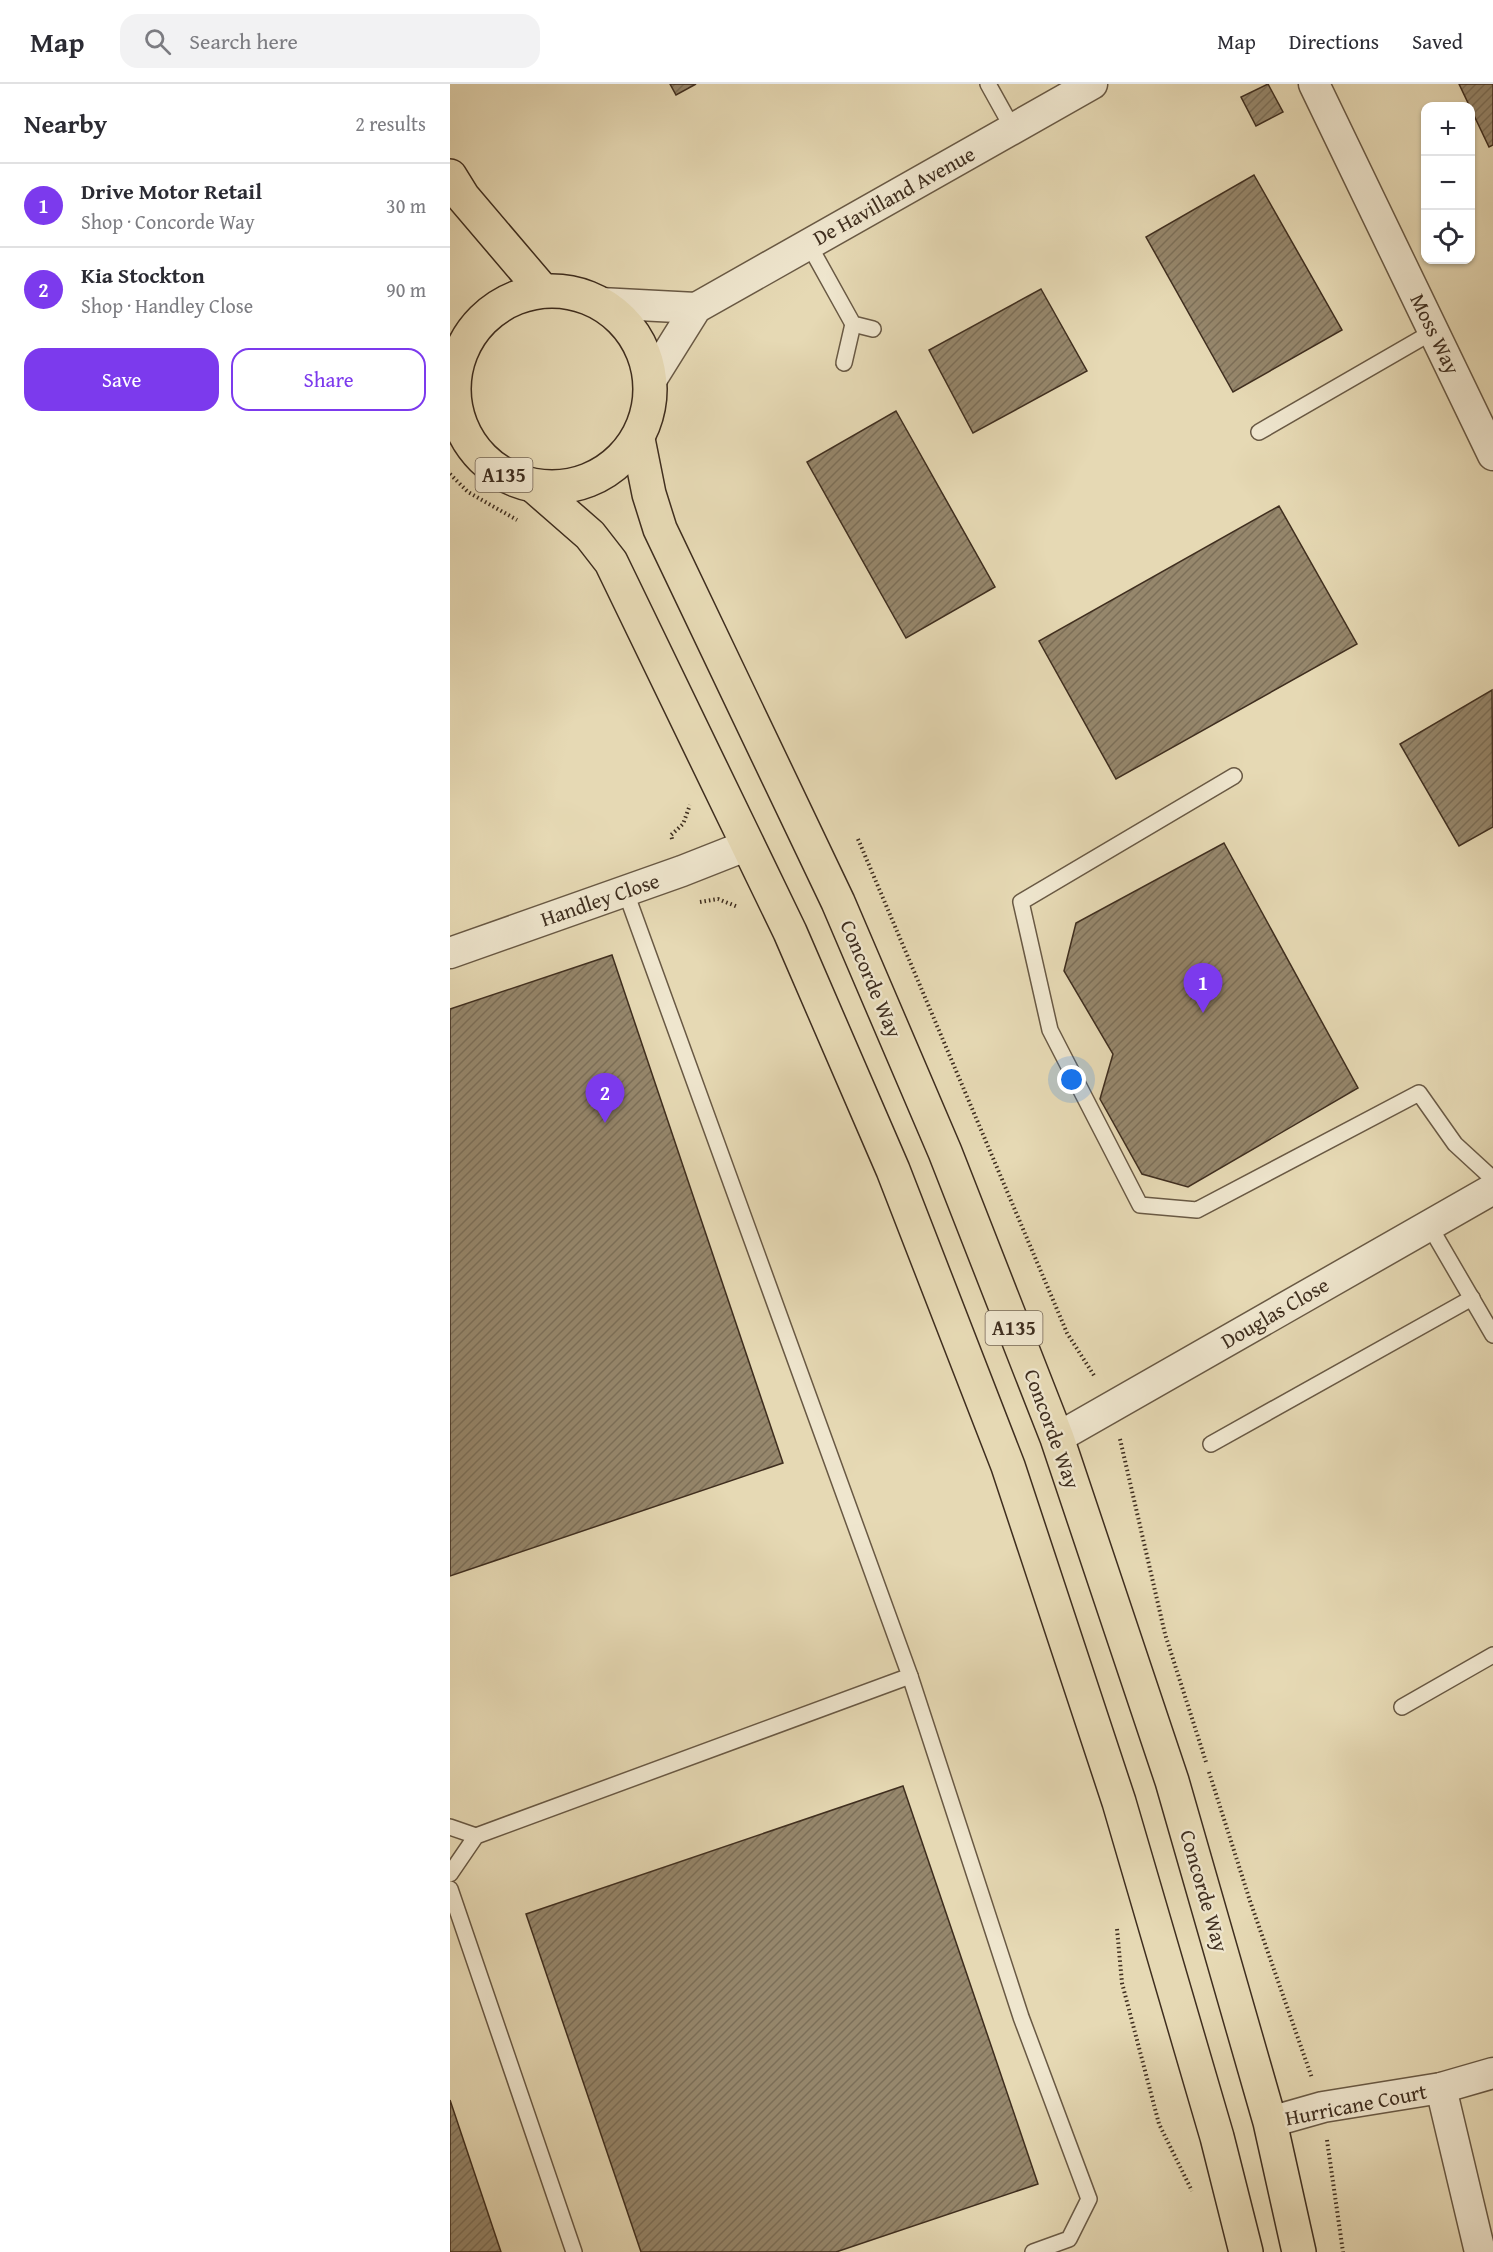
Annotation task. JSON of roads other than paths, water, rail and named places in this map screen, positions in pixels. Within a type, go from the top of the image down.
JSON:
[{"type":"main road","points":[[450,176],[463,197],[543,291]]},
{"type":"main road","name":"A135","points":[[543,291],[573,292],[600,303],[625,323],[642,349],[651,380],[648,410],[638,439],[619,462],[594,479],[565,488],[535,487],[504,476],[478,455],[460,426],[453,394],[453,349],[489,313],[515,297],[543,291]]},
{"type":"main road","name":"Concorde Way","points":[[638,439],[649,494],[660,529],[838,902],[945,1152],[1057,1438],[1172,1781],[1270,2122],[1299,2252]]},
{"type":"main road","name":"A135","points":[[535,487],[590,535],[611,562],[790,932],[893,1170],[1008,1466],[1119,1802],[1216,2137],[1246,2252]]},
{"type":"street","name":"De Havilland Avenue","points":[[696,308],[1092,84]]},
{"type":"street","name":"Moss Way","points":[[1314,84],[1493,454]]},
{"type":"street","points":[[600,303],[696,308],[651,380]]},
{"type":"street","name":"Handley Close","points":[[450,953],[682,871],[748,845]]},
{"type":"street","name":"Douglas Close","points":[[1057,1438],[1493,1189]]},
{"type":"street","name":"Hurricane Court","points":[[1270,2122],[1323,2107],[1441,2088],[1493,2073]]},
{"type":"street","name":"Hurricane Court","points":[[1441,2088],[1480,2252]]},
{"type":"lane","points":[[988,84],[1013,129]]},
{"type":"lane","points":[[808,243],[853,324],[844,363]]},
{"type":"lane","points":[[853,324],[873,329]]},
{"type":"lane","points":[[1259,432],[1434,331]]},
{"type":"lane","points":[[1234,776],[1021,902],[1050,1030],[1140,1205],[1197,1210],[1419,1093],[1455,1144],[1493,1179]]},
{"type":"lane","points":[[625,890],[910,1676],[1021,2017],[1089,2199],[1069,2239],[1033,2252]]},
{"type":"lane","points":[[1430,1225],[1493,1335]]},
{"type":"lane","points":[[1211,1444],[1472,1298]]},
{"type":"lane","points":[[1402,1707],[1493,1655]]},
{"type":"lane","points":[[450,1874],[476,1836],[910,1676]]},
{"type":"lane","points":[[450,1827],[476,1836]]},
{"type":"lane","points":[[450,1889],[574,2252]]},
{"type":"place","name":"Drive Motor Retail","points":[[1203,1013]]},
{"type":"place","name":"Kia Stockton","points":[[605,1123]]}]
